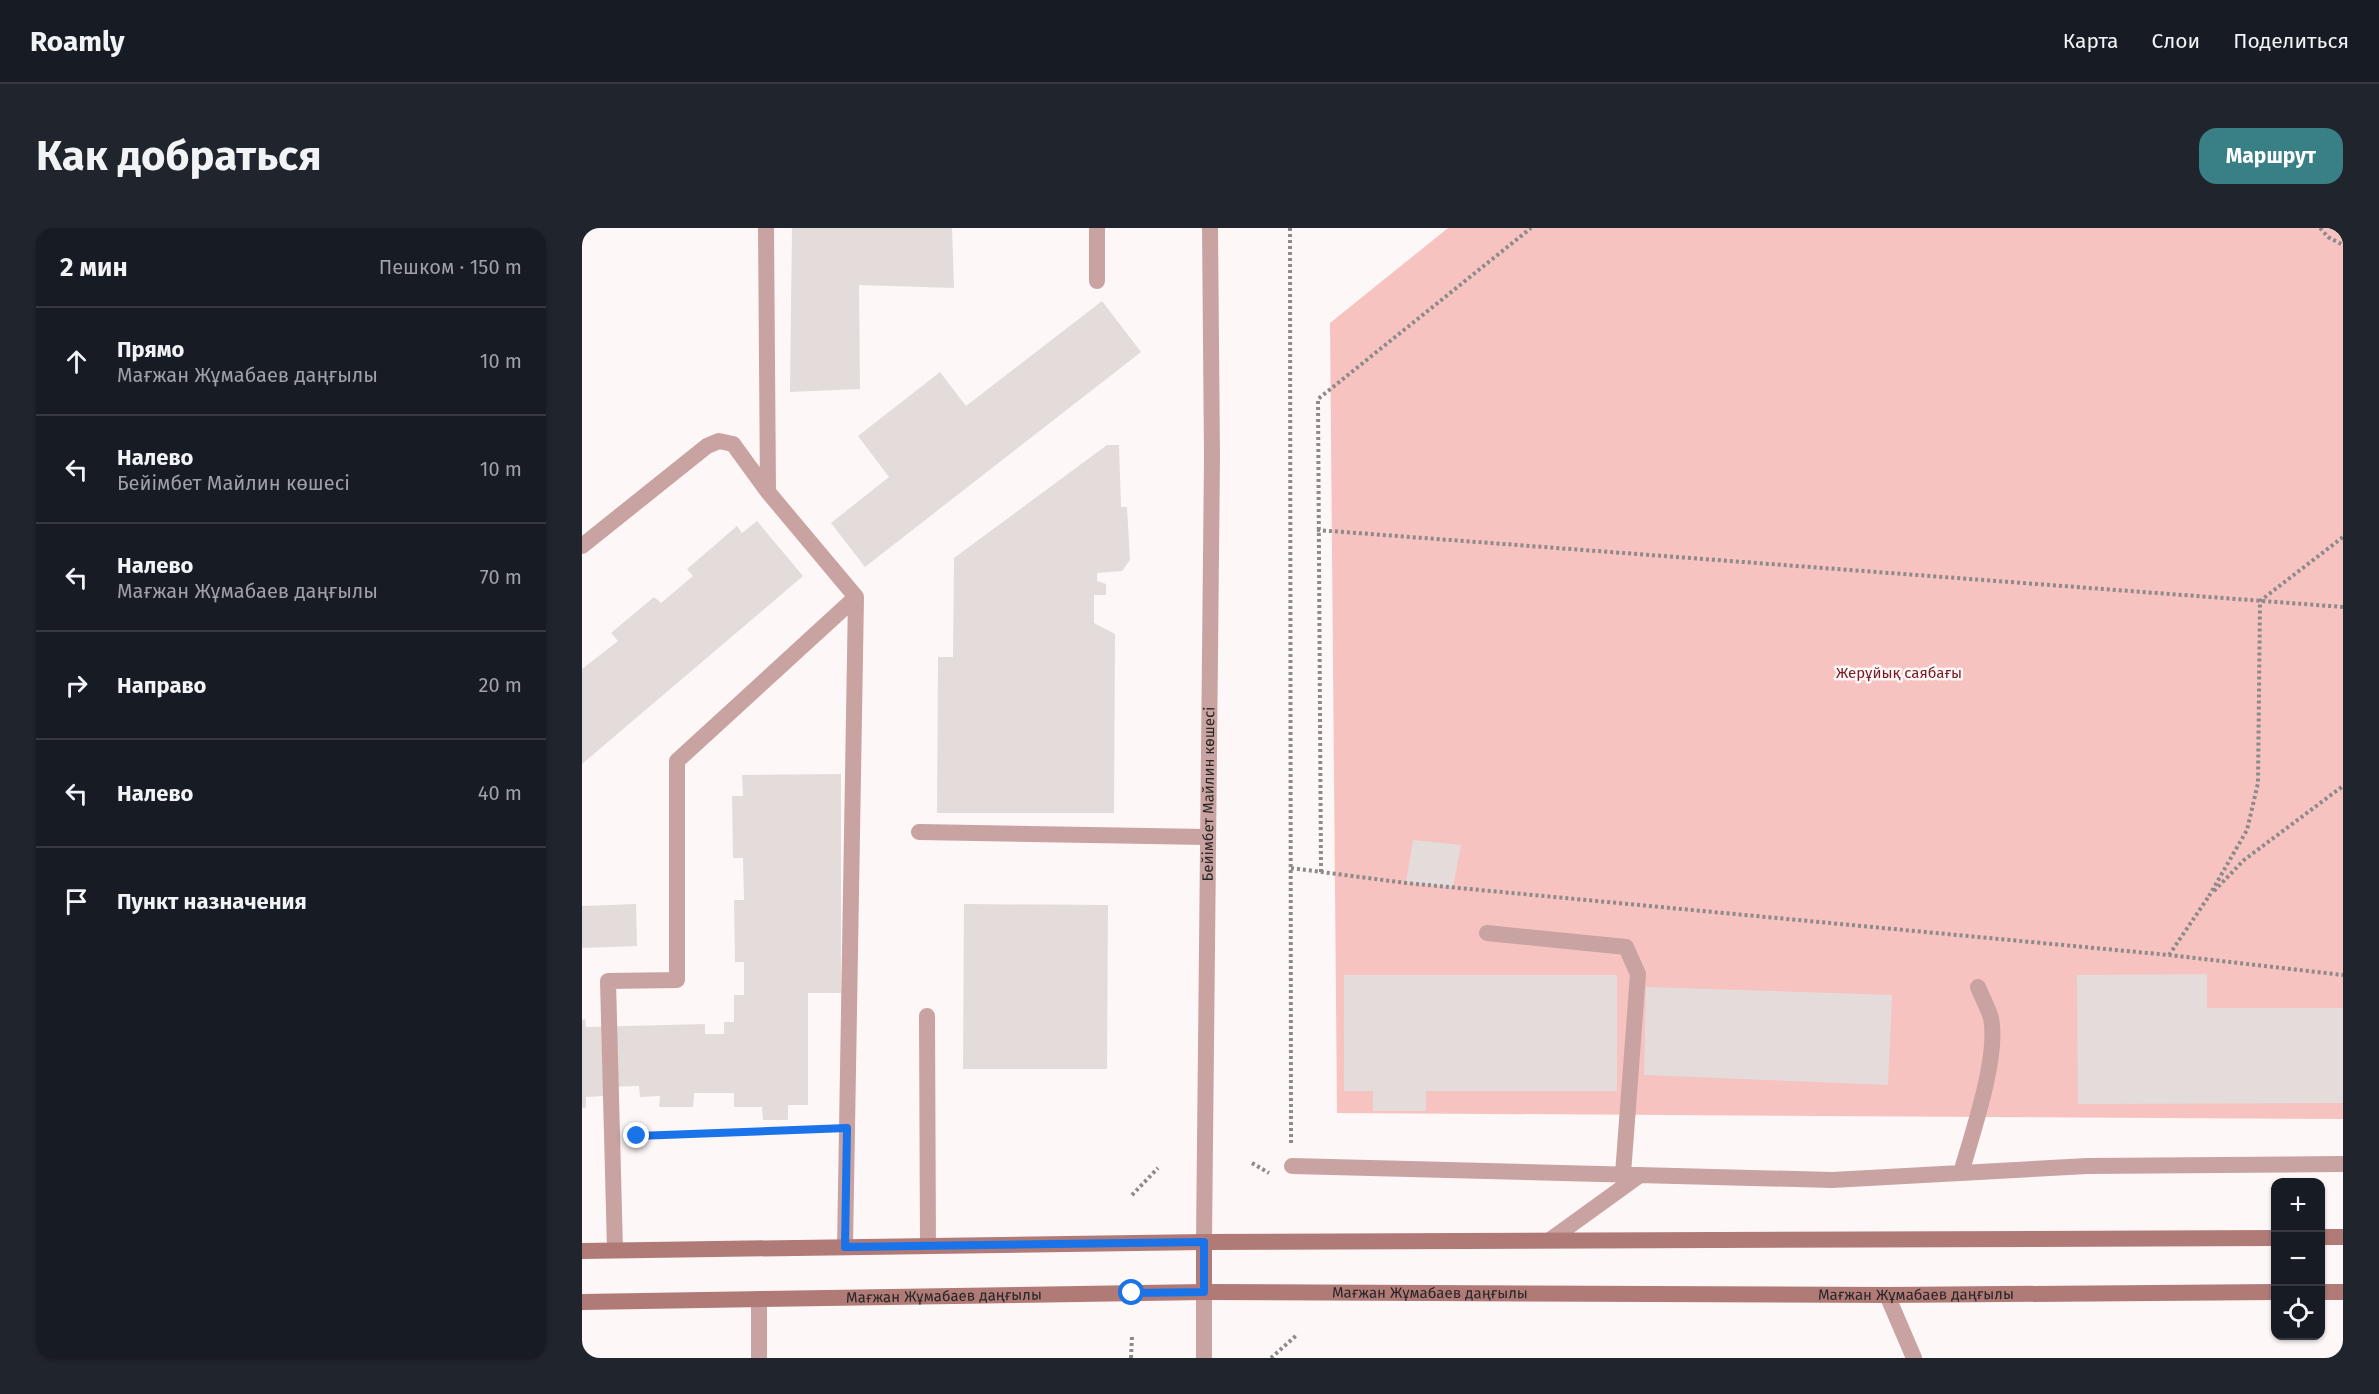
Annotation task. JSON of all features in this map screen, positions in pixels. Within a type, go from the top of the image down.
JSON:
[{"type":"main road","points":[[2325,1238],[2343,1237]]},
{"type":"main road","points":[[582,1251],[1204,1242],[2271,1238]]},
{"type":"main road","name":"Бейімбет Майлин көшесі","points":[[1204,1242],[1204,1292]]},
{"type":"main road","name":"Мағжан Жұмабаев даңғылы","points":[[582,1302],[1204,1292],[1887,1295],[2271,1292]]},
{"type":"main road","points":[[2325,1292],[2343,1292]]},
{"type":"street","points":[[766,228],[768,492]]},
{"type":"street","points":[[1097,228],[1097,281]]},
{"type":"street","name":"Бейімбет Майлин көшесі","points":[[1204,1242],[1212,457],[1210,228]]},
{"type":"street","points":[[582,546],[707,446],[719,441],[733,444],[768,492],[856,597],[845,1247]]},
{"type":"street","points":[[615,1250],[608,981],[677,980],[677,761],[856,597]]},
{"type":"street","points":[[919,832],[1207,837]]},
{"type":"street","points":[[1487,933],[1626,948],[1634,960],[1638,974],[1623,1174]]},
{"type":"street","points":[[1961,1173],[1979,1111],[1991,1052],[1991,1018],[1978,987]]},
{"type":"street","points":[[927,1016],[928,1246]]},
{"type":"street","points":[[1292,1166],[1832,1180],[2087,1166],[2343,1164]]},
{"type":"street","points":[[1550,1240],[1640,1175]]},
{"type":"street","name":"Бейімбет Майлин көшесі","points":[[1204,1292],[1204,1358]]},
{"type":"street","points":[[1887,1295],[1914,1358]]},
{"type":"street","points":[[759,1299],[759,1358]]},
{"type":"path","points":[[1290,228],[1292,1166]]},
{"type":"path","points":[[1321,872],[1317,530],[1318,399],[1531,228]]},
{"type":"path","points":[[2320,228],[2328,237],[2343,245]]},
{"type":"path","points":[[1317,530],[2343,607]]},
{"type":"path","points":[[2260,601],[2343,537]]},
{"type":"path","points":[[2169,955],[2209,896],[2247,830],[2258,783],[2260,601]]},
{"type":"path","points":[[2209,896],[2244,860],[2343,786]]},
{"type":"path","points":[[1291,868],[1465,888],[2169,955],[2343,975]]},
{"type":"path","points":[[612,1117],[637,1136],[847,1128]]},
{"type":"path","points":[[1132,1195],[1158,1168]]},
{"type":"path","points":[[1271,1358],[1298,1334]]},
{"type":"path","points":[[1131,1336],[1131,1358]]},
{"type":"green space","name":"Жерұйық саябағы","points":[[1448,228],[2343,228],[2343,1119],[1337,1113],[1330,323]]},
{"type":"building","points":[[792,228],[952,228],[954,288],[859,285],[860,389],[790,392]]},
{"type":"building","points":[[1102,301],[1141,352],[865,567],[831,523],[889,477],[858,436],[940,372],[966,406]]},
{"type":"building","points":[[1107,445],[1119,445],[1121,507],[1127,507],[1130,560],[1122,571],[1097,573],[1097,581],[1106,584],[1106,595],[1094,595],[1094,623],[1115,634],[1114,813],[937,813],[938,657],[953,657],[954,558]]},
{"type":"building","points":[[757,521],[803,576],[582,764],[582,669],[618,641],[611,633],[654,597],[661,603],[693,576],[687,569],[737,526],[742,533]]},
{"type":"building","points":[[841,774],[841,993],[808,993],[808,1105],[788,1105],[788,1120],[763,1120],[762,1107],[734,1107],[734,1093],[694,1093],[693,1107],[659,1107],[660,1096],[640,1097],[639,1086],[604,1087],[604,1096],[586,1097],[586,1108],[582,1108],[582,1020],[585,1019],[586,1027],[705,1024],[705,1034],[724,1034],[724,1022],[734,1022],[734,995],[744,995],[744,962],[735,962],[734,900],[744,900],[743,858],[733,858],[732,796],[743,796],[742,775]]},
{"type":"building","points":[[1413,840],[1461,845],[1453,887],[1406,882]]},
{"type":"building","points":[[636,904],[637,946],[582,948],[582,906]]},
{"type":"building","points":[[964,904],[1108,905],[1107,1069],[963,1069]]},
{"type":"building","points":[[2207,974],[2207,1008],[2343,1008],[2343,1103],[2078,1104],[2077,975]]},
{"type":"building","points":[[1344,975],[1617,975],[1617,1091],[1426,1091],[1426,1111],[1373,1111],[1373,1091],[1344,1091]]},
{"type":"building","points":[[1646,987],[1892,995],[1888,1085],[1644,1075]]},
{"type":"route","points":[[637,1136],[847,1128],[845,1247],[1204,1242],[1204,1292],[1132,1293]]}]
